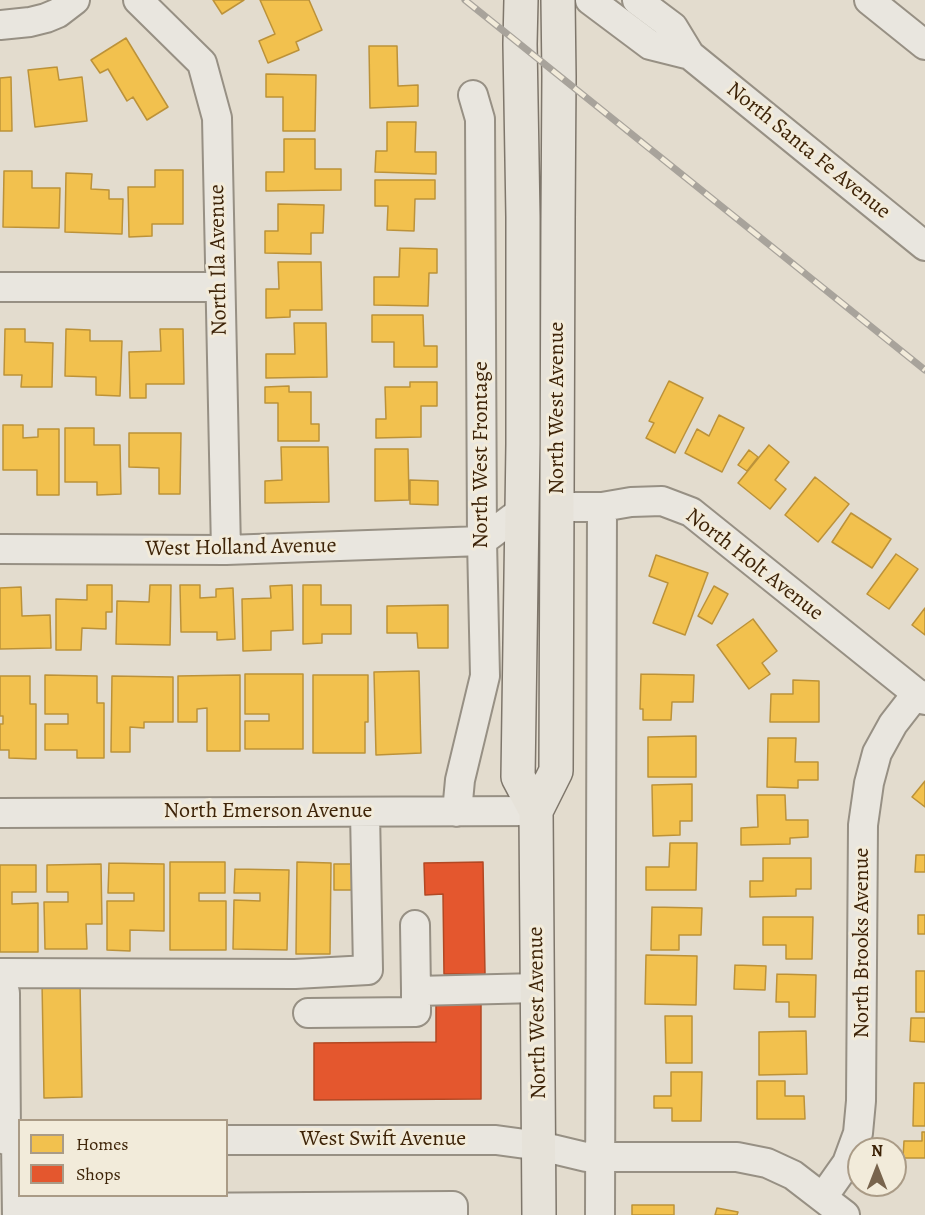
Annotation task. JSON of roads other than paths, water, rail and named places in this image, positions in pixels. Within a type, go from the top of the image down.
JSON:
[{"type":"main road","name":"North West Avenue","points":[[521,0],[523,420],[518,777],[536,811]]},
{"type":"main road","name":"North West Avenue","points":[[539,1215],[536,811],[556,771],[560,76],[558,0]]},
{"type":"main road","points":[[522,509],[558,507]]},
{"type":"street","points":[[0,25],[46,18],[58,13],[75,0]]},
{"type":"street","name":"North Ila Avenue","points":[[138,0],[202,63],[217,118],[226,550]]},
{"type":"street","name":"North Santa Fe Avenue","points":[[590,0],[650,45],[690,56]]},
{"type":"street","name":"North Santa Fe Avenue","points":[[637,0],[673,27],[690,56],[925,246]]},
{"type":"street","points":[[869,0],[925,45]]},
{"type":"street","name":"North West Frontage","points":[[457,812],[459,780],[485,676],[480,119],[474,95]]},
{"type":"street","points":[[0,287],[219,287]]},
{"type":"street","name":"North Holt Avenue","points":[[558,507],[602,507],[631,502],[662,501],[691,512],[921,697]]},
{"type":"street","points":[[600,1215],[602,507]]},
{"type":"street","points":[[521,581],[482,541],[522,509]]},
{"type":"street","name":"West Holland Avenue","points":[[0,549],[226,550],[482,541]]},
{"type":"street","name":"North Brooks Avenue","points":[[823,1197],[847,1163],[858,1133],[861,1101],[863,825],[869,783],[877,753],[893,724],[921,697]]},
{"type":"street","name":"North Emerson Avenue","points":[[0,813],[536,811]]},
{"type":"street","points":[[365,812],[368,970],[2,983],[10,1140],[17,1212],[453,1206],[453,1215]]},
{"type":"street","points":[[309,1013],[416,1012],[415,925]]},
{"type":"street","points":[[416,991],[538,988]]},
{"type":"street","name":"West Swift Avenue","points":[[228,1140],[496,1140],[540,1146]]},
{"type":"street","points":[[540,1146],[586,1157],[737,1157],[767,1163],[793,1175],[844,1215]]},
{"type":"railway","points":[[465,0],[925,370]]}]
